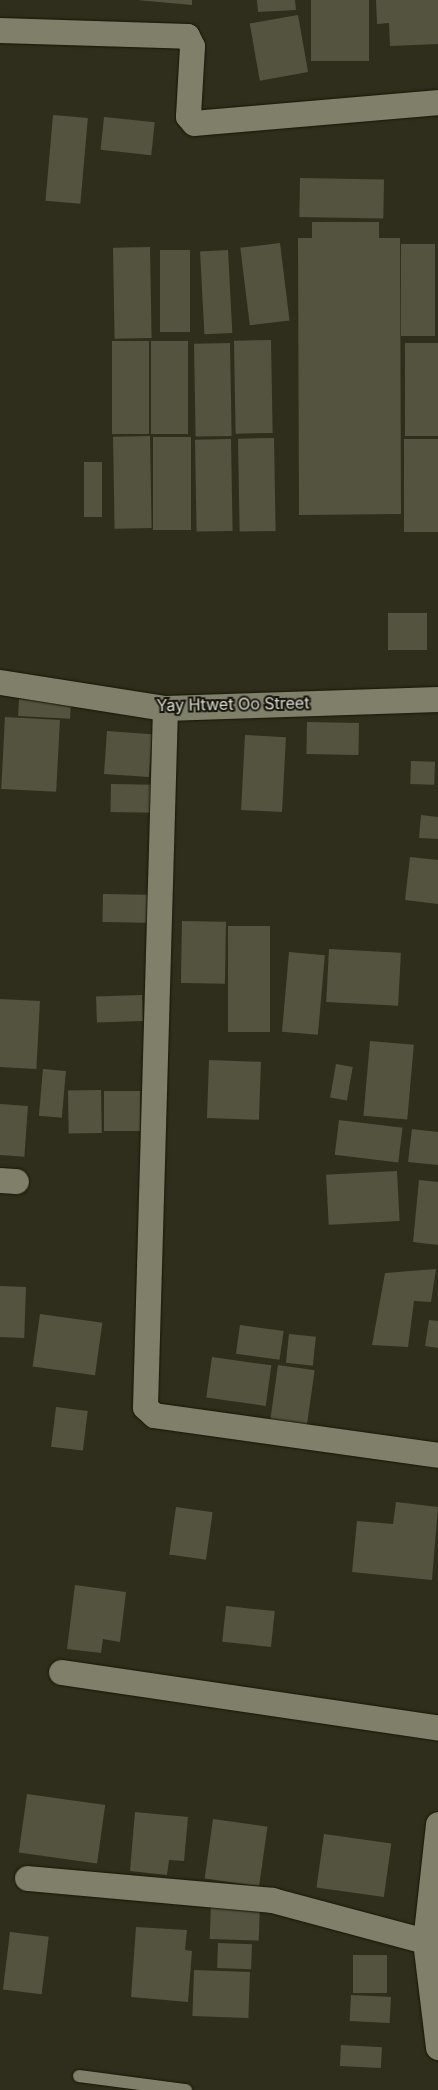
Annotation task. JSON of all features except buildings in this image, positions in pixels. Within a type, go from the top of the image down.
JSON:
[{"type":"street","points":[[0,30],[187,36],[192,46],[188,116],[194,123],[438,102]]},
{"type":"street","name":"Yay Htwet Oo Street","points":[[0,682],[165,708],[438,699]]},
{"type":"street","points":[[165,708],[145,1406],[154,1415],[438,1455]]},
{"type":"street","points":[[61,1672],[438,1728]]},
{"type":"street","points":[[438,1824],[425,1940],[438,2047]]},
{"type":"street","points":[[27,1878],[272,1900],[425,1940]]},
{"type":"lane","points":[[79,2076],[186,2090]]}]
